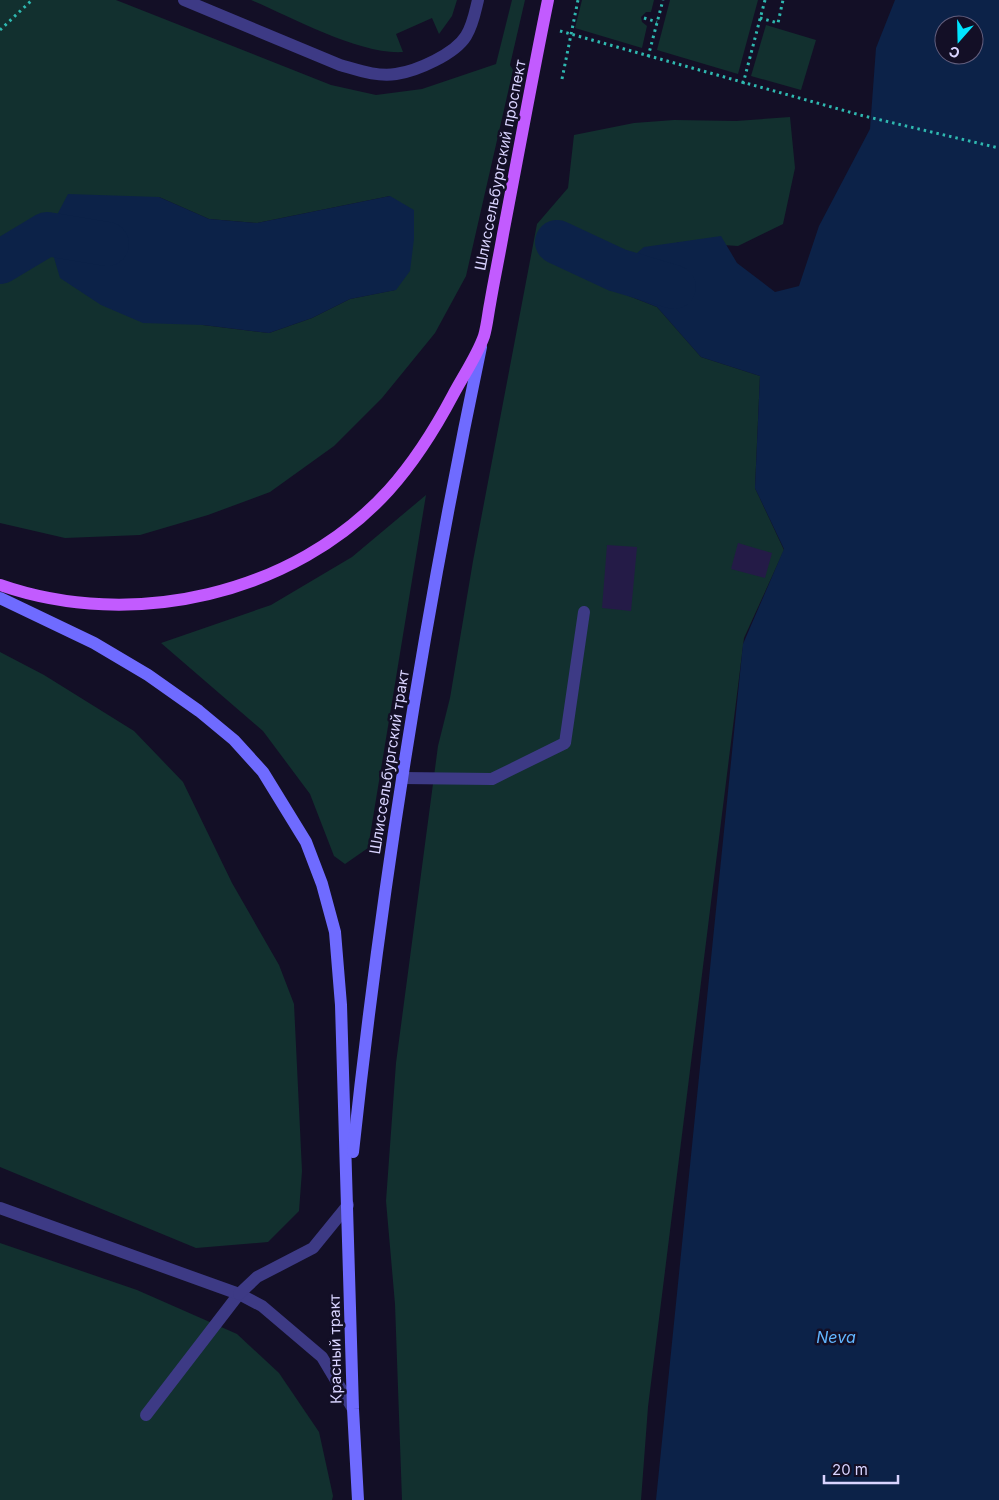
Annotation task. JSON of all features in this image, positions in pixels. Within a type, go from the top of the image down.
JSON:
[{"type":"main road","name":"Шлиссельбургский проспект","points":[[0,585],[26,594],[73,603],[123,605],[178,600],[227,590],[279,570],[321,546],[356,522],[389,490],[437,424],[484,337],[548,0]]},
{"type":"main road","name":"Шлиссельбургский тракт","points":[[348,1200],[370,989],[402,778],[461,443],[484,337]]},
{"type":"main road","points":[[0,598],[94,643],[148,675],[199,711],[246,753],[262,772],[306,842],[316,867],[335,932],[341,1005],[348,1200]]},
{"type":"main road","name":"Красный тракт","points":[[348,1200],[353,1409],[358,1500]]},
{"type":"street","points":[[184,0],[340,65],[366,73],[396,74],[425,64],[453,51],[465,38],[471,26],[478,0]]},
{"type":"street","points":[[402,778],[492,779],[566,744],[584,612]]},
{"type":"street","points":[[146,1415],[239,1294],[257,1276],[313,1248],[348,1200]]},
{"type":"street","points":[[0,1208],[239,1294],[262,1306],[289,1326],[322,1357],[353,1409]]},
{"type":"path","points":[[0,30],[32,0]]},
{"type":"path","points":[[562,79],[578,0]]},
{"type":"path","points":[[648,56],[663,0]]},
{"type":"path","points":[[743,84],[765,0]]},
{"type":"path","points":[[760,18],[778,23],[784,0]]},
{"type":"path","points":[[644,18],[657,22]]},
{"type":"path","points":[[543,26],[860,116],[999,148]]},
{"type":"green space","points":[[0,0],[116,0],[331,85],[376,95],[422,89],[496,64],[512,0],[525,0],[510,65],[513,70],[466,276],[435,333],[382,398],[334,446],[270,492],[208,515],[140,535],[65,538],[0,523]],"holes":[[[390,196],[395,290],[350,299],[312,318],[269,333],[203,325],[159,197],[209,219],[257,223]]]},
{"type":"green space","points":[[251,0],[457,0],[452,16],[439,34],[432,18],[396,34],[403,52],[367,48],[326,34]]},
{"type":"green space","points":[[582,0],[654,0],[651,12],[646,12],[641,17],[642,22],[647,26],[642,48],[575,28]]},
{"type":"green space","points":[[670,0],[758,0],[738,74],[657,50]]},
{"type":"green space","points":[[766,25],[816,40],[801,90],[751,76]]},
{"type":"green space","points":[[790,117],[795,168],[783,224],[738,246],[678,242],[629,296],[657,307],[701,357],[760,376],[755,488],[784,550],[744,638],[648,1407],[641,1500],[402,1500],[395,1304],[386,1201],[396,1063],[438,746],[450,698],[473,561],[537,224],[568,188],[574,135],[634,123],[674,120],[736,121]]},
{"type":"green space","points":[[426,495],[368,848],[345,864],[334,856],[310,794],[263,731],[161,643],[271,605],[352,557]]},
{"type":"green space","points":[[0,652],[44,675],[134,731],[183,782],[232,883],[279,965],[294,1004],[302,1171],[299,1211],[268,1242],[196,1248],[0,1167]]},
{"type":"green space","points":[[0,1243],[137,1290],[237,1334],[279,1373],[319,1432],[333,1496],[332,1500],[0,1500]]},
{"type":"water","name":"Neva","points":[[895,0],[999,0],[999,1500],[656,1500],[743,644],[784,549],[755,488],[760,376],[701,357],[657,307],[629,296],[617,270],[644,247],[721,236],[737,263],[775,292],[799,286],[819,226],[870,129],[876,48]]},
{"type":"water","points":[[68,194],[159,197],[209,219],[257,223],[390,196],[414,210],[414,239],[410,271],[396,290],[350,299],[312,318],[269,333],[203,325],[143,323],[101,305],[60,278],[47,234]]},
{"type":"building","points":[[738,543],[772,553],[765,578],[731,569]]},
{"type":"building","points":[[607,545],[637,547],[631,611],[602,608]]},
{"type":"waterway","points":[[0,262],[47,234],[107,244]]},
{"type":"waterway","points":[[557,242],[617,270],[674,287]]}]
